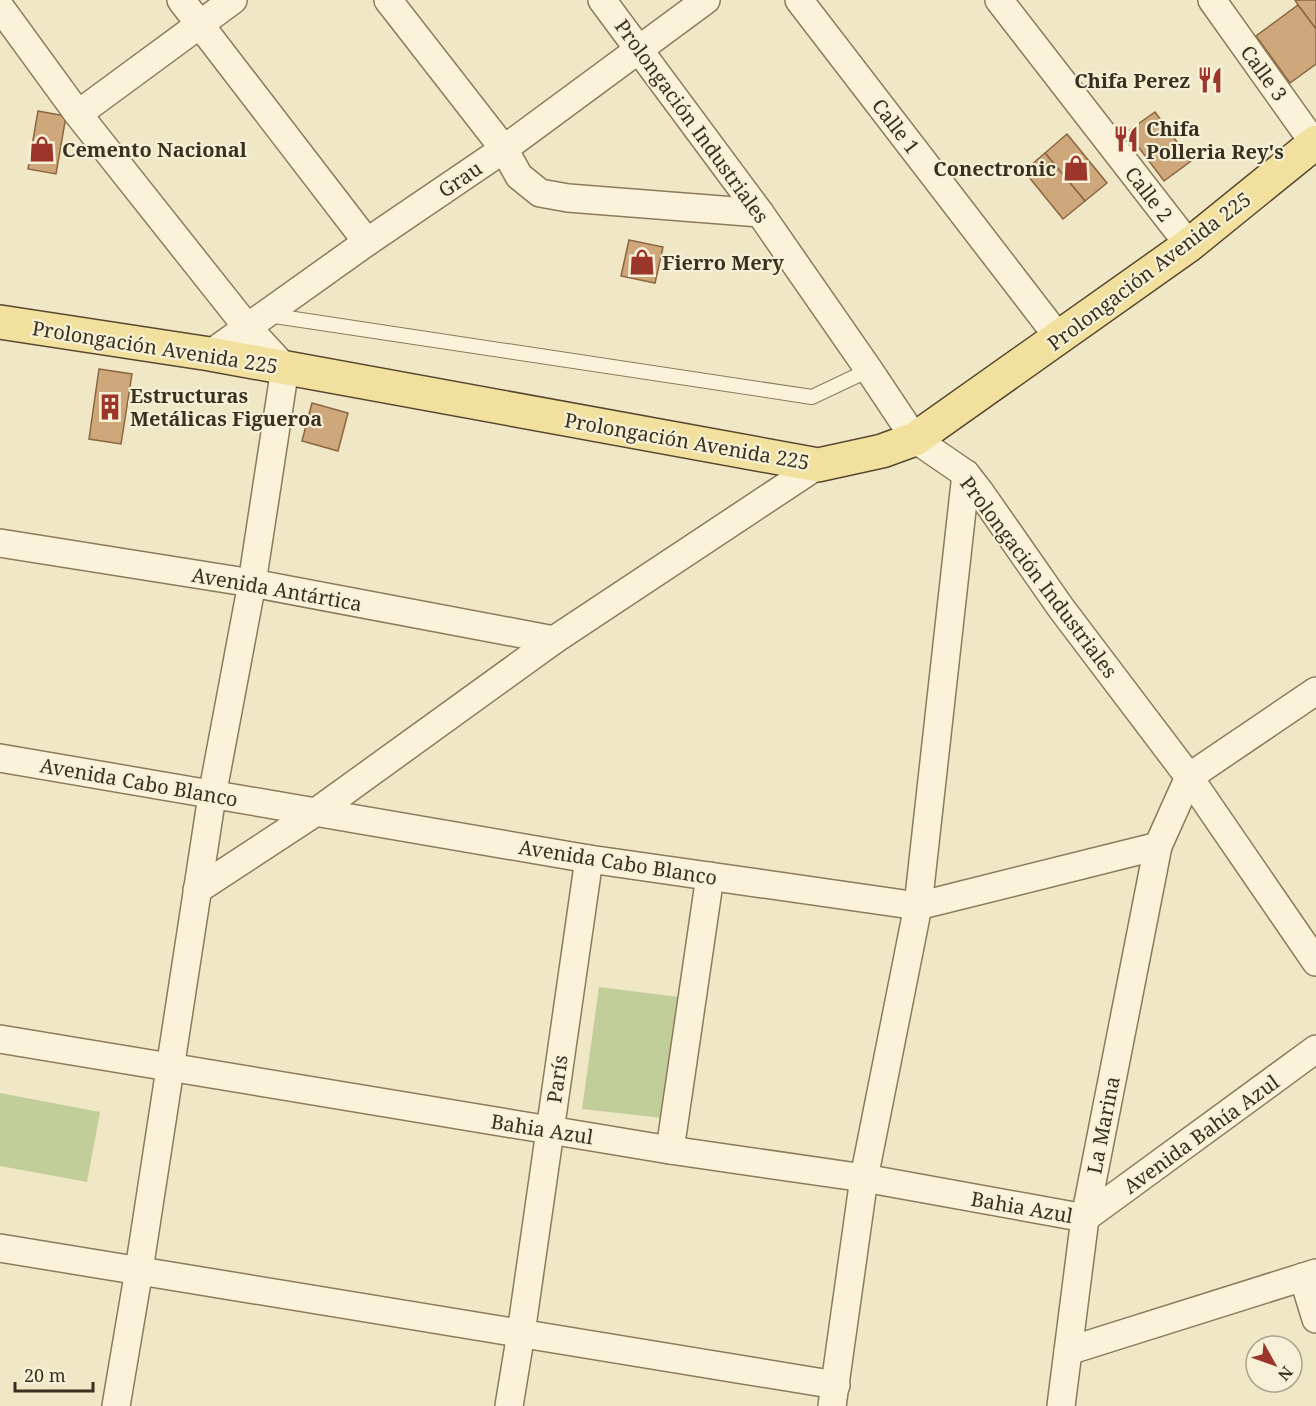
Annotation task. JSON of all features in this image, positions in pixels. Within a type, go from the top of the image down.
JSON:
[{"type":"main road","name":"Prolongación Avenida 225","points":[[0,322],[210,354],[818,465],[882,451],[915,439],[1189,245],[1315,144]]},
{"type":"street","points":[[181,0],[367,242]]},
{"type":"street","points":[[78,114],[233,0]]},
{"type":"street","points":[[388,0],[504,149],[519,176],[540,193],[568,198],[760,213]]},
{"type":"street","name":"Prolongación Industriales","points":[[602,0],[760,213],[915,439],[966,474],[1061,608],[1189,777],[1316,962]]},
{"type":"street","name":"Grau","points":[[210,354],[367,242],[504,149],[706,0]]},
{"type":"street","name":"Calle 1","points":[[799,0],[1059,338]]},
{"type":"street","name":"Calle 2","points":[[999,0],[1189,245]]},
{"type":"street","name":"Calle 3","points":[[1212,0],[1315,144]]},
{"type":"street","points":[[0,7],[78,114],[256,320],[285,368],[252,583],[212,796],[116,1406]]},
{"type":"street","points":[[197,890],[315,812],[554,640],[818,465]]},
{"type":"street","points":[[0,1248],[521,1333],[834,1395],[864,1178],[918,906],[966,474]]},
{"type":"street","name":"Avenida Antártica","points":[[0,543],[252,583],[554,640]]},
{"type":"street","points":[[1158,846],[1189,777],[1313,700]]},
{"type":"street","name":"Avenida Cabo Blanco","points":[[0,758],[589,859],[918,906],[1158,846]]},
{"type":"street","name":"La Marina","points":[[1061,1406],[1085,1218],[1158,846]]},
{"type":"street","name":"París","points":[[509,1406],[589,859]]},
{"type":"street","points":[[670,1150],[710,876]]},
{"type":"street","name":"Bahia Azul","points":[[0,1039],[550,1131],[864,1178],[1085,1218]]},
{"type":"street","name":"Avenida Bahía Azul","points":[[1085,1218],[1316,1049]]},
{"type":"street","points":[[1068,1351],[1310,1275],[1316,1319]]},
{"type":"lane","points":[[256,320],[812,397],[869,370]]},
{"type":"green space","points":[[599,987],[679,997],[662,1118],[582,1109]]},
{"type":"green space","points":[[0,1093],[100,1112],[87,1182],[0,1166]]},
{"type":"building","points":[[1295,0],[1316,0],[1316,29],[1298,5]]},
{"type":"building","points":[[1298,5],[1316,29],[1316,64],[1290,83],[1256,36]]},
{"type":"building","points":[[38,111],[66,116],[56,174],[28,169]]},
{"type":"building","points":[[1155,112],[1191,161],[1164,181],[1127,132]]},
{"type":"building","name":"Conectronic","points":[[1067,134],[1107,183],[1085,201],[1045,153]]},
{"type":"building","points":[[1045,153],[1085,201],[1063,219],[1024,171]]},
{"type":"building","name":"Fierro Mery","points":[[629,240],[663,247],[655,283],[621,276]]},
{"type":"building","name":"Estructuras Metálicas Figueroa","points":[[99,369],[132,374],[121,444],[89,439]]},
{"type":"building","points":[[312,403],[348,413],[338,451],[302,441]]},
{"type":"place","name":"Chifa Perez","points":[[1210,80]]},
{"type":"place","name":"Chifa Polleria Rey's","points":[[1126,139]]},
{"type":"place","name":"Cemento Nacional","points":[[42,149]]},
{"type":"place","name":"Conectronic","points":[[1076,168]]},
{"type":"place","name":"Fierro Mery","points":[[642,262]]},
{"type":"place","name":"Estructuras Metálicas Figueroa","points":[[110,407]]}]
